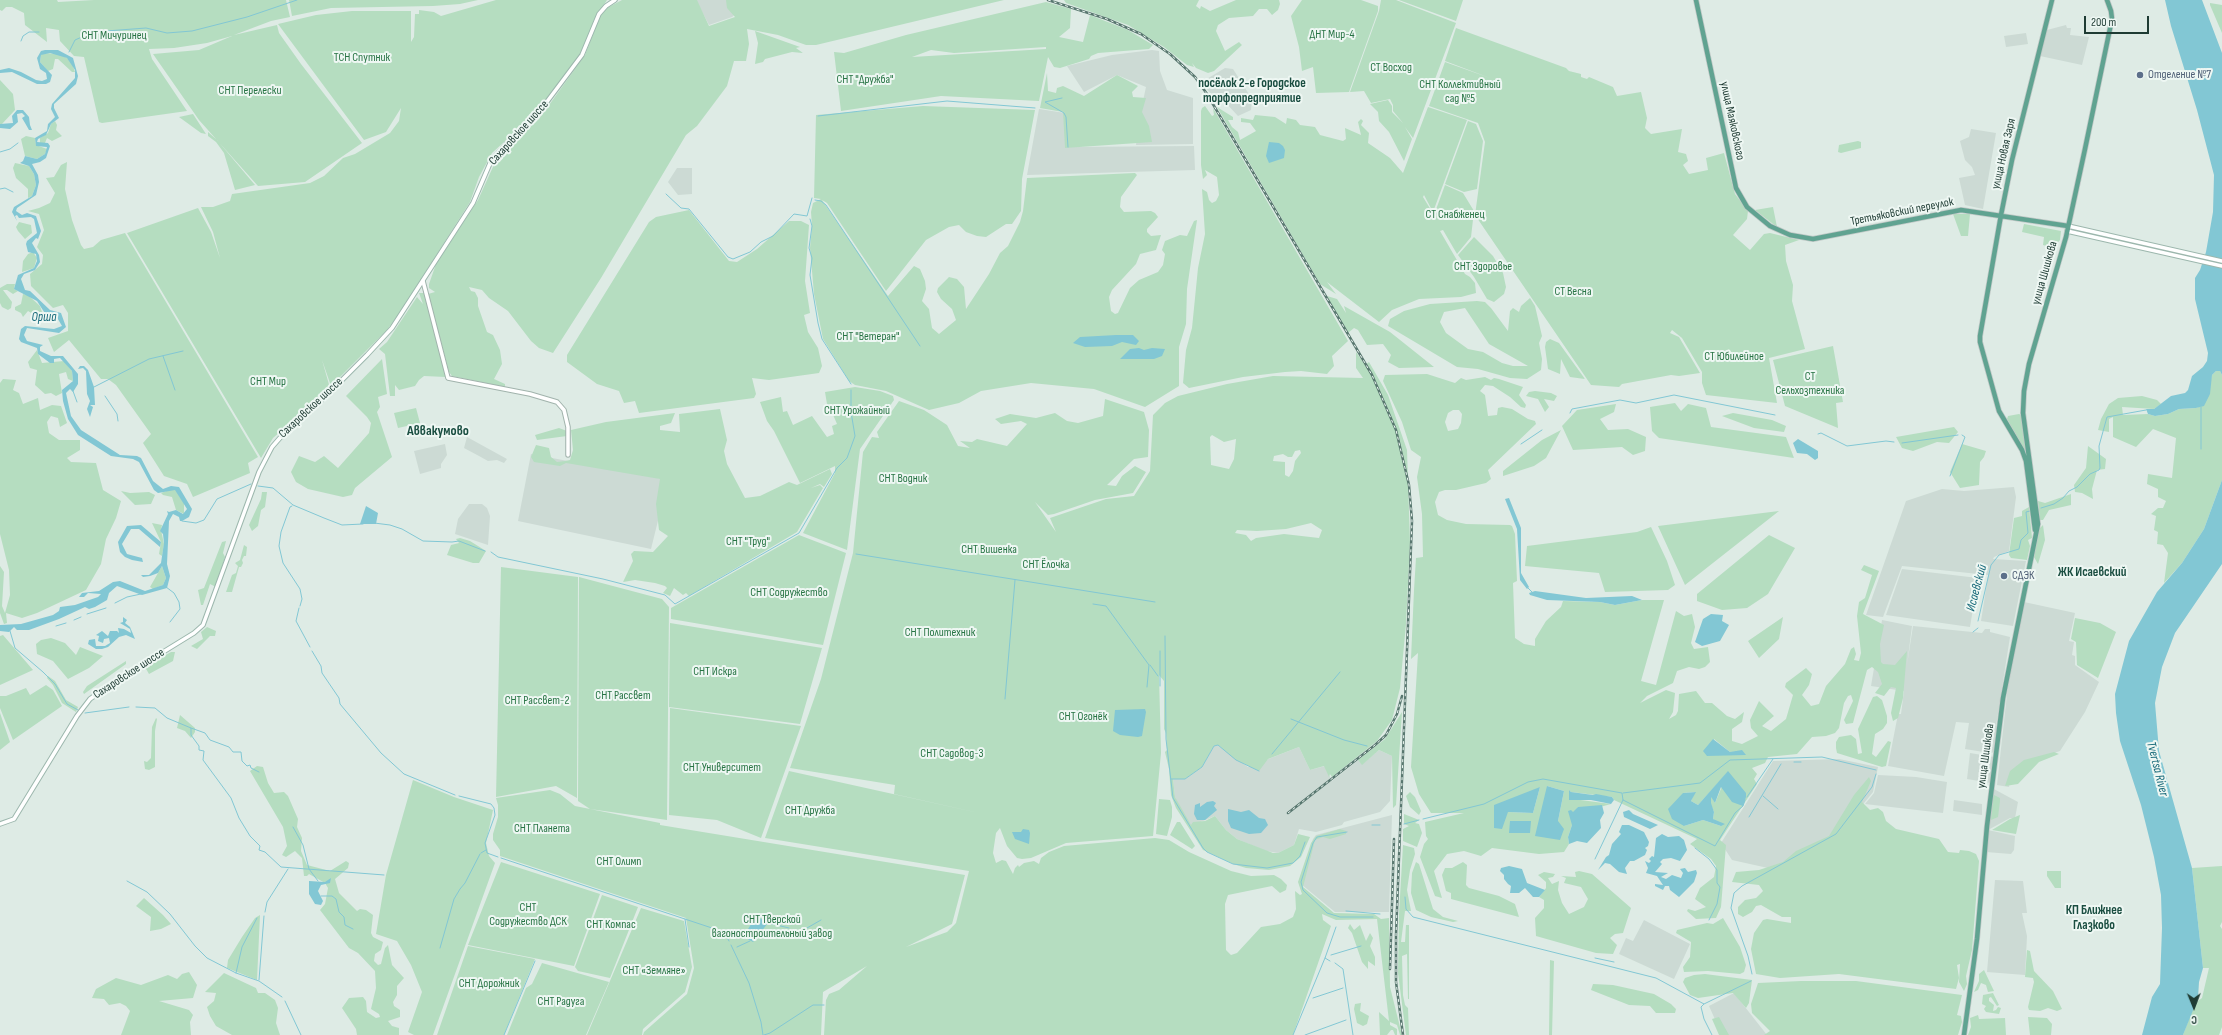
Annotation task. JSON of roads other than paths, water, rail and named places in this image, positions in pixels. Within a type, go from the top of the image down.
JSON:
[{"type":"main road","name":"Сахаровское шоссе","points":[[0,824],[14,819],[75,719],[90,699],[108,686],[194,633],[203,625],[259,472],[270,449],[288,429],[324,398],[392,328],[473,203],[492,160],[507,143],[538,115],[582,56],[600,12],[615,0]]},
{"type":"main road","name":"улица Маяковского","points":[[1696,0],[1736,188],[1750,210],[1776,230]]},
{"type":"main road","name":"улица Новая Заря","points":[[2029,472],[2022,450],[1999,411],[1980,342],[2001,215],[2018,134],[2052,0]]},
{"type":"main road","name":"улица Шишкова","points":[[1964,1035],[1979,921],[1987,826],[2003,698],[2035,540],[2038,517],[2023,413],[2023,394],[2029,364],[2068,228],[2111,21],[2112,12],[2107,0]]},
{"type":"main road","name":"Третьяковский переулок","points":[[1776,230],[1794,236],[1813,238],[1951,211],[1971,211],[2096,232],[2222,261]]},
{"type":"main road","name":"Третьяковский переулок","points":[[2068,228],[2095,237],[2222,266]]},
{"type":"main road","points":[[423,281],[448,378],[556,401],[565,413],[570,446],[568,455]]},
{"type":"main road","name":"улица Шишкова","points":[[2029,472],[2035,540]]},
{"type":"water","points":[[2165,0],[2202,0],[2222,53],[2222,375],[2220,371],[2216,371],[2212,375],[2210,394],[2204,406],[2179,409],[2168,414],[2155,416],[2148,414],[2146,409],[2154,409],[2171,396],[2185,393],[2188,390],[2192,376],[2203,367],[2207,361],[2208,353],[2195,299],[2195,278],[2200,270],[2206,252],[2213,212],[2214,175],[2197,110],[2171,26]]},
{"type":"water","points":[[58,50],[73,58],[78,76],[76,84],[54,104],[54,108],[59,118],[51,124],[46,135],[38,139],[37,142],[48,143],[50,146],[46,158],[40,162],[32,164],[38,175],[39,182],[36,195],[17,208],[16,211],[22,215],[27,213],[36,216],[41,231],[38,239],[36,238],[32,243],[39,255],[40,262],[35,270],[24,274],[21,279],[25,290],[30,291],[50,310],[61,313],[66,327],[59,333],[27,328],[24,335],[27,341],[43,345],[40,347],[40,351],[51,356],[63,356],[78,374],[78,384],[73,392],[70,389],[66,393],[71,416],[81,430],[120,455],[137,456],[141,458],[153,481],[163,489],[171,486],[179,487],[192,509],[189,517],[182,521],[180,521],[179,517],[173,514],[169,521],[167,564],[170,576],[167,588],[142,595],[117,586],[109,593],[107,600],[95,607],[89,609],[85,607],[59,619],[29,630],[17,630],[14,627],[9,632],[0,631],[0,625],[21,624],[53,615],[59,611],[60,607],[75,605],[98,597],[101,594],[88,593],[84,597],[79,597],[82,593],[99,591],[113,582],[120,581],[145,591],[163,585],[166,578],[162,566],[158,573],[143,577],[141,575],[149,575],[161,563],[164,543],[163,534],[160,531],[168,514],[167,511],[169,512],[176,510],[183,514],[187,509],[175,490],[158,493],[154,490],[139,462],[133,459],[111,456],[78,435],[68,419],[63,401],[62,390],[73,381],[72,371],[60,358],[54,359],[54,363],[50,363],[38,354],[37,348],[21,342],[19,339],[21,329],[25,326],[54,329],[62,326],[55,314],[51,314],[48,318],[37,301],[14,289],[18,275],[34,268],[37,261],[36,254],[28,252],[26,244],[27,241],[37,233],[34,219],[31,217],[19,218],[17,215],[15,216],[17,221],[12,212],[14,207],[32,196],[36,185],[34,174],[29,166],[20,163],[23,161],[25,156],[37,159],[45,154],[47,147],[36,146],[35,138],[47,131],[48,124],[55,117],[51,109],[52,104],[75,78],[75,70],[67,58],[50,53],[41,55],[40,62],[52,75],[50,82],[46,84],[37,84],[12,72],[0,73],[0,70],[9,68],[21,72],[36,80],[42,81],[47,79],[46,73],[40,69],[37,58],[41,51]]},
{"type":"water","points":[[17,110],[23,110],[29,117],[32,130],[29,130],[22,118],[25,116],[22,113],[17,114],[18,122],[10,129],[0,128],[0,124],[13,123],[12,116]]},
{"type":"water","points":[[1269,142],[1279,143],[1283,146],[1285,150],[1284,158],[1269,163],[1266,156]]},
{"type":"water","points":[[1133,335],[1139,341],[1136,345],[1122,342],[1112,346],[1085,347],[1073,343],[1080,337]]},
{"type":"water","points":[[1139,348],[1144,350],[1152,348],[1165,349],[1162,356],[1154,359],[1120,359],[1130,349]]},
{"type":"water","points":[[80,366],[84,366],[88,370],[94,387],[95,405],[90,405],[93,407],[90,417],[87,409],[90,401],[87,394],[86,371],[83,368],[78,369]]},
{"type":"water","points":[[1798,439],[1818,451],[1818,458],[1815,460],[1807,454],[1797,453],[1793,443]]},
{"type":"water","name":"Tvertsa River","points":[[2222,480],[2222,564],[2175,633],[2162,667],[2155,703],[2159,751],[2192,868],[2203,968],[2199,982],[2198,998],[2183,1035],[2142,1035],[2152,997],[2160,984],[2162,928],[2161,895],[2154,857],[2141,805],[2120,741],[2115,694],[2129,641],[2157,592],[2182,563],[2204,529]]},
{"type":"water","points":[[1509,498],[1521,528],[1521,573],[1529,587],[1527,589],[1520,580],[1517,529],[1505,499]]},
{"type":"water","points":[[366,506],[378,513],[376,524],[360,524]]},
{"type":"water","points":[[141,525],[161,542],[160,547],[139,529],[131,529],[122,544],[127,554],[142,558],[143,562],[125,557],[120,552],[118,542],[127,526]]},
{"type":"water","points":[[1535,591],[1586,598],[1632,596],[1642,600],[1615,605],[1600,602],[1547,600],[1530,595],[1529,593]]},
{"type":"water","points":[[1711,614],[1723,615],[1722,621],[1729,625],[1720,641],[1702,646],[1695,642],[1703,619]]},
{"type":"water","points":[[123,617],[127,620],[125,623],[130,627],[135,639],[126,635],[119,637],[108,647],[102,649],[96,649],[88,644],[89,640],[95,639],[96,646],[105,646],[110,643],[109,638],[104,639],[103,643],[98,641],[99,636],[96,635],[102,631],[108,636],[110,631],[117,631],[119,633],[118,628],[124,629],[131,633],[130,629],[120,623],[123,622]]},
{"type":"water","points":[[1145,709],[1146,712],[1142,736],[1120,735],[1113,731],[1115,710]]},
{"type":"water","points":[[1713,739],[1730,752],[1742,750],[1746,755],[1707,756],[1703,751]]},
{"type":"water","points":[[1728,771],[1746,793],[1746,797],[1743,806],[1732,802],[1721,787],[1715,803],[1711,797],[1714,812],[1713,819],[1725,824],[1721,826],[1703,820],[1684,826],[1672,819],[1668,809],[1683,793],[1696,792],[1691,801],[1698,805]]},
{"type":"water","points":[[1547,786],[1564,791],[1558,821],[1564,829],[1560,840],[1535,836]]},
{"type":"water","points":[[1540,787],[1533,813],[1508,812],[1502,829],[1494,828],[1494,805]]},
{"type":"water","points":[[1569,790],[1571,792],[1612,797],[1614,800],[1611,804],[1591,800],[1569,800]]},
{"type":"water","points":[[1213,801],[1216,803],[1214,806],[1217,810],[1205,820],[1197,820],[1194,814],[1195,805],[1200,803],[1200,807],[1207,802]]},
{"type":"water","points":[[1602,805],[1604,813],[1600,820],[1601,828],[1587,843],[1577,841],[1569,844],[1568,837],[1572,825],[1568,811],[1571,810],[1573,812],[1578,807]]},
{"type":"water","points":[[1228,809],[1241,812],[1249,810],[1259,818],[1265,819],[1268,825],[1261,833],[1249,834],[1231,828],[1228,821]]},
{"type":"water","points":[[1629,810],[1633,814],[1658,825],[1650,829],[1624,817],[1623,812]]},
{"type":"water","points":[[1510,821],[1531,821],[1530,833],[1509,833]]},
{"type":"water","points":[[1622,825],[1629,825],[1644,832],[1649,842],[1648,846],[1645,848],[1647,850],[1645,855],[1634,861],[1630,861],[1625,868],[1627,874],[1619,872],[1610,864],[1605,863],[1598,870],[1606,857],[1609,855],[1612,844],[1621,834],[1619,832]]},
{"type":"water","points":[[1023,829],[1029,830],[1029,844],[1015,839],[1012,832],[1021,832]]},
{"type":"water","points":[[1662,834],[1668,837],[1679,836],[1684,840],[1687,850],[1680,861],[1671,858],[1663,859],[1660,862],[1662,864],[1655,872],[1668,873],[1661,877],[1666,879],[1672,875],[1681,878],[1683,873],[1680,869],[1685,868],[1688,872],[1696,870],[1697,873],[1694,882],[1679,897],[1670,890],[1669,886],[1665,886],[1663,890],[1655,886],[1655,884],[1663,885],[1657,876],[1646,873],[1648,868],[1645,861],[1649,863],[1651,861],[1649,859],[1652,856],[1654,857],[1656,838]]},
{"type":"water","points":[[1509,866],[1522,869],[1527,883],[1545,890],[1539,897],[1533,897],[1525,888],[1519,893],[1510,893],[1511,886],[1504,879],[1504,875],[1500,871],[1501,868]]},
{"type":"water","points":[[331,878],[330,883],[321,885],[318,891],[323,901],[321,905],[315,904],[309,894],[309,881],[325,882]]},
{"type":"water","points":[[756,916],[768,923],[753,942],[746,938],[745,934]]},
{"type":"waterway","points":[[69,52],[75,40],[93,32],[146,28],[167,33],[192,31],[247,17],[297,0]]},
{"type":"waterway","points":[[21,41],[23,36],[29,32],[39,32]]},
{"type":"waterway","points":[[1062,98],[1045,102],[1064,113],[1066,117],[1068,147]]},
{"type":"waterway","points":[[818,116],[947,101],[1035,108]]},
{"type":"waterway","points":[[0,152],[10,149],[18,143]]},
{"type":"waterway","points":[[0,189],[5,188],[13,192]]},
{"type":"waterway","points":[[666,194],[681,208],[689,209],[728,257],[733,259],[750,252],[761,242],[773,236],[794,214],[807,216],[812,198]]},
{"type":"waterway","points":[[815,200],[821,201],[826,205],[920,346]]},
{"type":"waterway","points":[[810,219],[812,226],[809,248],[812,258],[810,275],[818,323],[822,339],[851,384]]},
{"type":"waterway","points":[[94,387],[149,359],[183,351]]},
{"type":"waterway","points":[[163,356],[175,390]]},
{"type":"waterway","points":[[491,552],[498,557],[603,579],[665,595],[675,604],[799,533],[837,468],[847,458],[855,436],[851,412],[851,390]]},
{"type":"waterway","points":[[73,391],[77,402]]},
{"type":"waterway","points":[[1570,413],[1572,409],[1620,400],[1636,403],[1674,395],[1775,415]]},
{"type":"waterway","points":[[105,396],[117,414],[118,421]]},
{"type":"waterway","points":[[2201,407],[2201,449]]},
{"type":"waterway","name":"Исаевский","points":[[2041,508],[2054,504],[2063,498],[2069,491],[2077,487],[2090,474],[2099,470],[2099,446],[2107,417],[2146,410]]},
{"type":"waterway","points":[[1521,444],[1542,430]]},
{"type":"waterway","points":[[1818,434],[1821,433],[1847,446],[1886,441],[1894,442]]},
{"type":"waterway","points":[[1902,443],[1958,435]]},
{"type":"waterway","points":[[1950,476],[1965,437],[1962,435]]},
{"type":"waterway","points":[[182,521],[196,523],[204,520],[217,499],[251,484]]},
{"type":"waterway","points":[[258,486],[273,488],[293,505],[342,525],[363,524]]},
{"type":"waterway","points":[[292,506],[290,507],[281,532],[279,546],[283,563],[300,589],[302,599],[300,606]]},
{"type":"waterway","name":"Исаевский","points":[[1978,621],[1991,565],[1999,555],[2019,549],[2021,540],[2028,533],[2026,512],[2030,511]]},
{"type":"waterway","points":[[374,523],[390,525],[402,529],[423,541],[459,541],[485,551]]},
{"type":"waterway","points":[[856,554],[1155,602]]},
{"type":"waterway","points":[[1005,699],[1015,580]]},
{"type":"waterway","points":[[166,587],[174,593],[179,602],[180,609],[170,622]]},
{"type":"waterway","points":[[1528,588],[1532,592]]},
{"type":"waterway","points":[[115,603],[127,597],[141,594]]},
{"type":"waterway","points":[[1093,604],[1106,606],[1149,665],[1147,687]]},
{"type":"waterway","points":[[87,614],[106,608]]},
{"type":"waterway","points":[[299,608],[296,621],[310,647]]},
{"type":"waterway","points":[[74,620],[81,617]]},
{"type":"waterway","points":[[56,626],[66,623]]},
{"type":"waterway","name":"Исаевский","points":[[1973,632],[1978,628]]},
{"type":"waterway","points":[[10,631],[15,648],[55,684],[67,704],[78,710]]},
{"type":"waterway","points":[[1165,636],[1166,739],[1173,798],[1203,848],[1207,852],[1233,864],[1267,868],[1293,863],[1300,856],[1305,842]]},
{"type":"waterway","points":[[312,651],[321,666],[322,673],[339,698],[340,704],[381,753],[404,774],[455,795]]},
{"type":"waterway","points":[[1160,651],[1160,686]]},
{"type":"waterway","points":[[1150,665],[1158,676]]},
{"type":"waterway","points":[[1272,754],[1340,672]]},
{"type":"waterway","points":[[85,713],[129,707]]},
{"type":"waterway","points":[[136,707],[155,708],[167,718],[191,728],[191,735],[199,746],[199,750],[204,751],[203,760],[231,798],[239,818],[250,836],[260,846],[259,850],[265,852],[281,867],[384,875]]},
{"type":"waterway","points":[[1291,719],[1344,740],[1367,746]]},
{"type":"waterway","points":[[191,728],[205,733],[210,740],[229,747],[233,752],[241,752],[242,761],[247,766],[250,765],[251,768],[259,772]]},
{"type":"waterway","points":[[1171,779],[1185,779],[1202,767],[1214,746],[1218,745],[1236,760],[1259,771]]},
{"type":"waterway","points":[[1623,793],[1700,783],[1730,760],[1822,757],[1876,770]]},
{"type":"waterway","points":[[1747,797],[1773,759]]},
{"type":"waterway","points":[[1794,762],[1801,762]]},
{"type":"waterway","points":[[1749,817],[1781,764]]},
{"type":"waterway","points":[[1752,974],[1748,956],[1731,908],[1734,893],[1742,886],[1836,834],[1872,787],[1876,774]]},
{"type":"waterway","points":[[1423,819],[1484,804],[1528,782],[1543,779],[1622,793],[1623,800],[1715,846],[1735,813],[1743,806],[1745,800]]},
{"type":"waterway","points":[[459,796],[491,804],[494,808],[495,815],[485,843],[487,853],[498,857]]},
{"type":"waterway","points":[[1763,796],[1778,809]]},
{"type":"waterway","points":[[1595,859],[1623,800]]},
{"type":"waterway","points":[[1404,824],[1419,820]]},
{"type":"waterway","points":[[1372,825],[1380,825]]},
{"type":"waterway","points":[[293,827],[303,845],[309,869],[318,881]]},
{"type":"waterway","points":[[1347,832],[1317,837],[1313,843],[1301,882],[1303,890],[1327,913],[1340,917],[1373,917]]},
{"type":"waterway","points":[[1695,848],[1709,859],[1717,870],[1717,883],[1720,887],[1717,904],[1709,920]]},
{"type":"waterway","points":[[481,853],[486,850]]},
{"type":"waterway","points":[[440,948],[454,899],[465,883],[480,854]]},
{"type":"waterway","points":[[501,858],[724,932],[729,941]]},
{"type":"waterway","points":[[265,912],[267,902],[288,869]]},
{"type":"waterway","points":[[127,881],[147,892],[170,914],[195,946],[207,958],[236,973],[259,981],[282,997]]},
{"type":"waterway","points":[[321,896],[332,896],[336,899],[339,912],[344,917],[345,925],[353,929]]},
{"type":"waterway","points":[[1405,897],[1406,909],[1413,917],[1656,978],[1704,1004],[1701,1007],[1704,1019],[1712,1035]]},
{"type":"waterway","points":[[1346,911],[1380,914]]},
{"type":"waterway","points":[[259,980],[264,916]]},
{"type":"waterway","points":[[236,973],[242,947],[257,918]]},
{"type":"waterway","points":[[685,919],[689,947]]},
{"type":"waterway","points":[[790,931],[793,936],[821,920]]},
{"type":"waterway","points":[[768,923],[789,928]]},
{"type":"waterway","points":[[1330,961],[1325,958],[1336,927]]},
{"type":"waterway","points":[[737,947],[750,941]]},
{"type":"waterway","points":[[731,945],[749,983],[761,1022],[763,1035]]},
{"type":"waterway","points":[[1331,955],[1361,946]]},
{"type":"waterway","points":[[1293,1035],[1325,958]]},
{"type":"waterway","points":[[1595,958],[1614,962]]},
{"type":"waterway","points":[[504,1035],[535,961]]},
{"type":"waterway","points":[[1335,963],[1343,969],[1353,1035]]},
{"type":"waterway","points":[[1704,1004],[1751,981]]},
{"type":"waterway","points":[[1313,998],[1343,988]]},
{"type":"waterway","points":[[285,1001],[301,1035]]},
{"type":"waterway","points":[[764,1035],[770,1033],[813,1005],[824,1005]]},
{"type":"waterway","points":[[1305,1035],[1346,1020]]},
{"type":"railway","points":[[1048,0],[1107,19],[1141,34],[1170,54],[1195,77],[1207,94],[1372,375],[1396,430],[1409,485],[1412,521],[1396,935],[1396,982],[1403,1035]]},
{"type":"railway","points":[[1288,813],[1386,735],[1397,714],[1402,696]]},
{"type":"railway","points":[[1390,969],[1394,839]]},
{"type":"place","name":"Отделение №7","points":[[2140,75]]},
{"type":"place","name":"СДЭК","points":[[2004,576]]},
{"type":"district","name":"посёлок 2-е Городское торфопредприятие","points":[[1252,92]]},
{"type":"district","name":"Аввакумово","points":[[438,431]]},
{"type":"district","name":"ЖК Исаевский","points":[[2092,573]]},
{"type":"district","name":"КП Ближнее Глазково","points":[[2094,918]]},
{"type":"park label","name":"ДНТ Мир-4","points":[[1332,35]]},
{"type":"park label","name":"СНТ Мичуринец","points":[[114,36]]},
{"type":"park label","name":"ТСН Спутник","points":[[362,58]]},
{"type":"park label","name":"СТ Восход","points":[[1391,68]]},
{"type":"park label","name":"СНТ \"Дружба\"","points":[[865,80]]},
{"type":"park label","name":"СНТ Перелески","points":[[250,91]]},
{"type":"park label","name":"СНТ Коллективный сад №5","points":[[1460,92]]},
{"type":"park label","name":"СТ Снабженец","points":[[1455,215]]},
{"type":"park label","name":"СНТ Здоровье","points":[[1483,267]]},
{"type":"park label","name":"СТ Весна","points":[[1573,292]]},
{"type":"park label","name":"СНТ \"Ветеран\"","points":[[868,337]]},
{"type":"park label","name":"СТ Юбилейное","points":[[1734,357]]},
{"type":"park label","name":"СНТ Мир","points":[[268,382]]},
{"type":"park label","name":"СТ Сельхозтехника","points":[[1810,384]]},
{"type":"park label","name":"СНТ Урожайный","points":[[857,411]]},
{"type":"park label","name":"СНТ Водник","points":[[903,479]]},
{"type":"park label","name":"СНТ \"Труд\"","points":[[748,542]]},
{"type":"park label","name":"СНТ Вишенка","points":[[989,550]]},
{"type":"park label","name":"СНТ Ёлочка","points":[[1046,565]]},
{"type":"park label","name":"СНТ Содружество","points":[[789,593]]},
{"type":"park label","name":"СНТ Политехник","points":[[940,633]]},
{"type":"park label","name":"СНТ Искра","points":[[715,672]]},
{"type":"park label","name":"СНТ Рассвет","points":[[623,696]]},
{"type":"park label","name":"СНТ Рассвет-2","points":[[537,701]]},
{"type":"park label","name":"СНТ Огонёк","points":[[1083,717]]},
{"type":"park label","name":"СНТ Садовод-3","points":[[952,754]]},
{"type":"park label","name":"СНТ Университет","points":[[722,768]]},
{"type":"park label","name":"СНТ Дружба","points":[[810,811]]},
{"type":"park label","name":"СНТ Планета","points":[[542,829]]},
{"type":"park label","name":"СНТ Олимп","points":[[619,862]]},
{"type":"park label","name":"СНТ Содружество ДСК","points":[[528,915]]},
{"type":"park label","name":"СНТ Компас","points":[[611,925]]},
{"type":"park label","name":"СНТ Тверской вагоностроительный завод","points":[[772,927]]},
{"type":"park label","name":"СНТ «Земляне»","points":[[654,971]]},
{"type":"park label","name":"СНТ Дорожник","points":[[489,984]]},
{"type":"park label","name":"СНТ Радуга","points":[[561,1002]]},
{"type":"water label","name":"Орша","points":[[44,318]]}]
